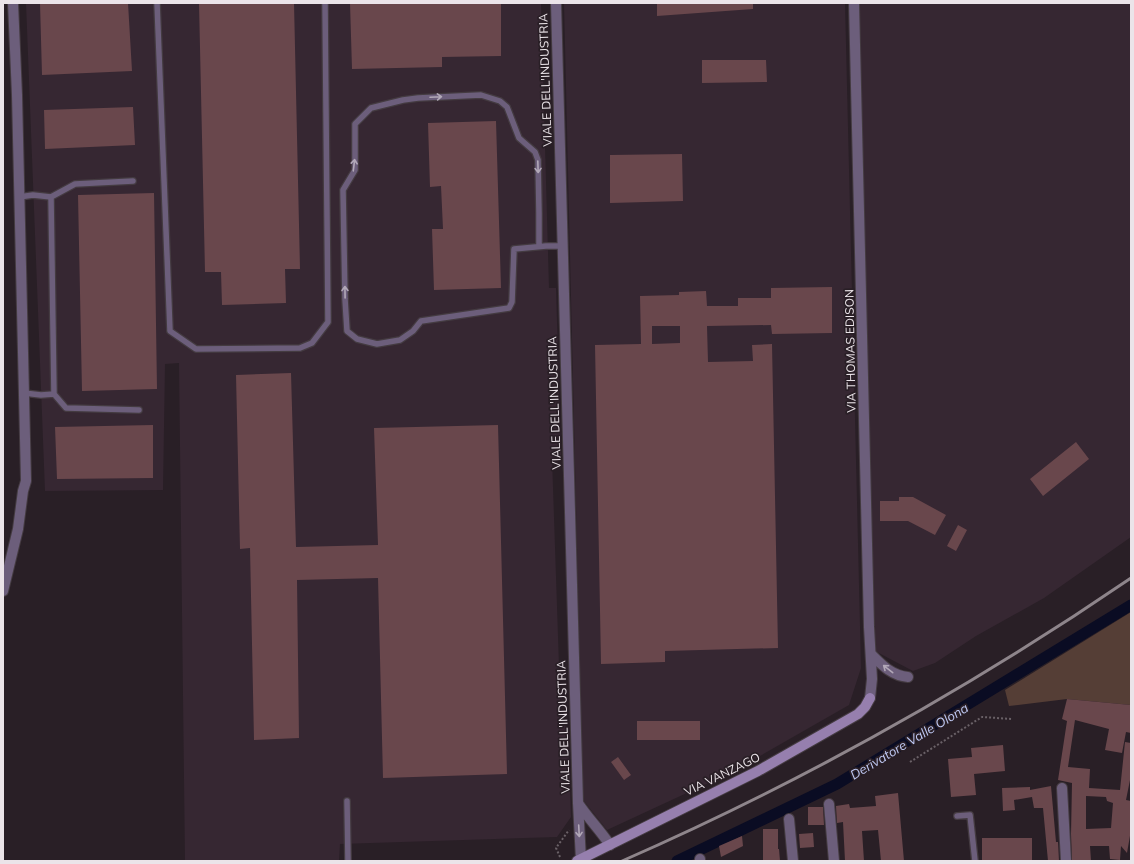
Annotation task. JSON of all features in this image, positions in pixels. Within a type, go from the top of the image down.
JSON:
[{"type":"street","points":[[3,591],[18,529],[23,491],[26,481],[17,95],[12,3]]},
{"type":"street","name":"VIALE DELL'INDUSTRIA","points":[[556,3],[579,860]]},
{"type":"street","name":"VIA THOMAS EDISON","points":[[854,3],[868,611],[872,679],[870,698]]},
{"type":"street","points":[[871,654],[890,672],[901,677],[908,677]]},
{"type":"street","name":"VIA VANZAGO","points":[[579,860],[758,771],[840,726],[858,714],[865,707],[870,698]]},
{"type":"street","points":[[1062,788],[1066,861]]},
{"type":"street","name":"VIALE DELL'INDUSTRIA","points":[[578,803],[588,819],[601,832],[610,845]]},
{"type":"street","points":[[829,804],[834,861]]},
{"type":"street","points":[[789,819],[793,861]]},
{"type":"lane","points":[[157,3],[170,331],[196,349],[300,348],[312,343],[328,322],[325,3]]},
{"type":"lane","points":[[539,246],[538,160],[535,152],[519,138],[507,108],[500,101],[481,95],[403,100],[371,108],[355,124],[355,170],[343,190],[347,331],[357,339],[377,344],[400,340],[412,331],[421,321],[509,308],[512,302],[514,249],[539,246],[563,246]]},
{"type":"lane","points":[[19,197],[33,195],[51,197],[75,184],[133,181]]},
{"type":"lane","points":[[51,197],[54,394],[66,408],[139,410]]},
{"type":"lane","points":[[24,393],[41,395],[54,394]]},
{"type":"lane","points":[[347,801],[348,861]]},
{"type":"lane","points":[[956,816],[970,815],[974,861]]},
{"type":"path","points":[[910,762],[982,717],[1012,719]]},
{"type":"path","points":[[560,857],[556,848],[567,833]]},
{"type":"shaded area","points":[[26,3],[541,3],[549,288],[556,288],[561,458],[552,458],[561,725],[568,726],[571,817],[557,837],[340,844],[339,861],[185,861],[179,363],[165,364],[163,490],[45,491]]},
{"type":"shaded area","points":[[564,3],[845,3],[861,668],[849,705],[732,772],[607,830],[583,800]]},
{"type":"shaded area","points":[[858,3],[1131,3],[1131,537],[1044,598],[976,636],[935,663],[913,671],[875,651]]},
{"type":"shaded area","points":[[1131,612],[1131,705],[1067,699],[1009,706],[1005,690]]},
{"type":"building","points":[[40,3],[128,3],[132,71],[42,75]]},
{"type":"building","points":[[199,3],[294,3],[300,269],[285,269],[286,303],[222,305],[221,272],[205,272]]},
{"type":"building","points":[[350,3],[501,3],[501,56],[442,57],[442,67],[352,69]]},
{"type":"building","points":[[657,3],[753,3],[753,9],[657,16]]},
{"type":"building","points":[[702,60],[766,60],[767,82],[702,83]]},
{"type":"building","points":[[133,107],[135,145],[45,149],[44,110]]},
{"type":"building","points":[[496,121],[501,288],[434,290],[432,229],[443,229],[441,186],[430,187],[428,123]]},
{"type":"building","points":[[682,154],[683,201],[610,203],[610,155]]},
{"type":"building","points":[[154,193],[157,389],[82,391],[78,195]]},
{"type":"building","points":[[832,287],[832,333],[772,334],[771,325],[707,326],[708,362],[753,361],[752,345],[772,344],[778,648],[665,651],[665,662],[601,664],[595,345],[641,344],[640,296],[679,295],[679,292],[706,291],[707,306],[738,306],[738,298],[771,298],[771,288]],"holes":[[[652,326],[680,326],[680,343],[652,344]]]},
{"type":"building","points":[[291,373],[296,547],[378,545],[374,428],[498,425],[507,774],[383,778],[378,578],[297,580],[299,738],[254,740],[250,548],[240,549],[236,375]]},
{"type":"building","points":[[153,425],[153,478],[57,479],[55,427]]},
{"type":"building","points":[[1076,442],[1089,459],[1043,496],[1030,479]]},
{"type":"building","points":[[899,497],[913,497],[946,515],[935,535],[908,521],[880,521],[880,501],[899,501]]},
{"type":"building","points":[[958,525],[967,530],[956,551],[947,546]]},
{"type":"building","points":[[1067,699],[1131,705],[1131,733],[1126,732],[1122,753],[1105,750],[1109,729],[1075,720],[1068,767],[1090,769],[1089,788],[1120,790],[1125,742],[1131,743],[1131,775],[1126,800],[1131,801],[1131,830],[1127,853],[1121,846],[1120,860],[1110,859],[1109,846],[1090,846],[1091,861],[1072,861],[1072,783],[1058,780],[1067,721],[1062,719]],"holes":[[[1086,796],[1106,797],[1107,801],[1113,803],[1111,828],[1086,829]]]},
{"type":"building","points":[[637,721],[700,721],[700,740],[637,740]]},
{"type":"building","points":[[1003,745],[1005,771],[974,774],[976,795],[951,797],[948,759],[972,757],[971,748]]},
{"type":"building","points":[[618,757],[631,775],[624,780],[611,762]]},
{"type":"building","points":[[1051,786],[1059,861],[1048,861],[1043,808],[1034,808],[1032,797],[1014,800],[1015,810],[1003,811],[1002,788],[1030,787],[1030,790]]},
{"type":"building","points":[[898,793],[904,861],[881,861],[878,830],[862,831],[864,861],[845,861],[843,822],[837,823],[836,806],[849,804],[850,808],[876,806],[875,796]]},
{"type":"building","points":[[808,807],[823,807],[824,825],[808,825]]},
{"type":"building","points":[[763,829],[778,829],[778,849],[780,861],[763,861]]},
{"type":"building","points":[[813,833],[814,847],[800,848],[799,834]]},
{"type":"building","points":[[742,836],[743,846],[721,857],[719,846]]},
{"type":"building","points":[[982,838],[1032,838],[1032,861],[982,861]]},
{"type":"waterway","name":"Derivatore Valle Olona","points":[[677,861],[837,784],[1131,605]]},
{"type":"railway","points":[[622,861],[754,799],[883,732],[1009,658],[1131,578]]}]
